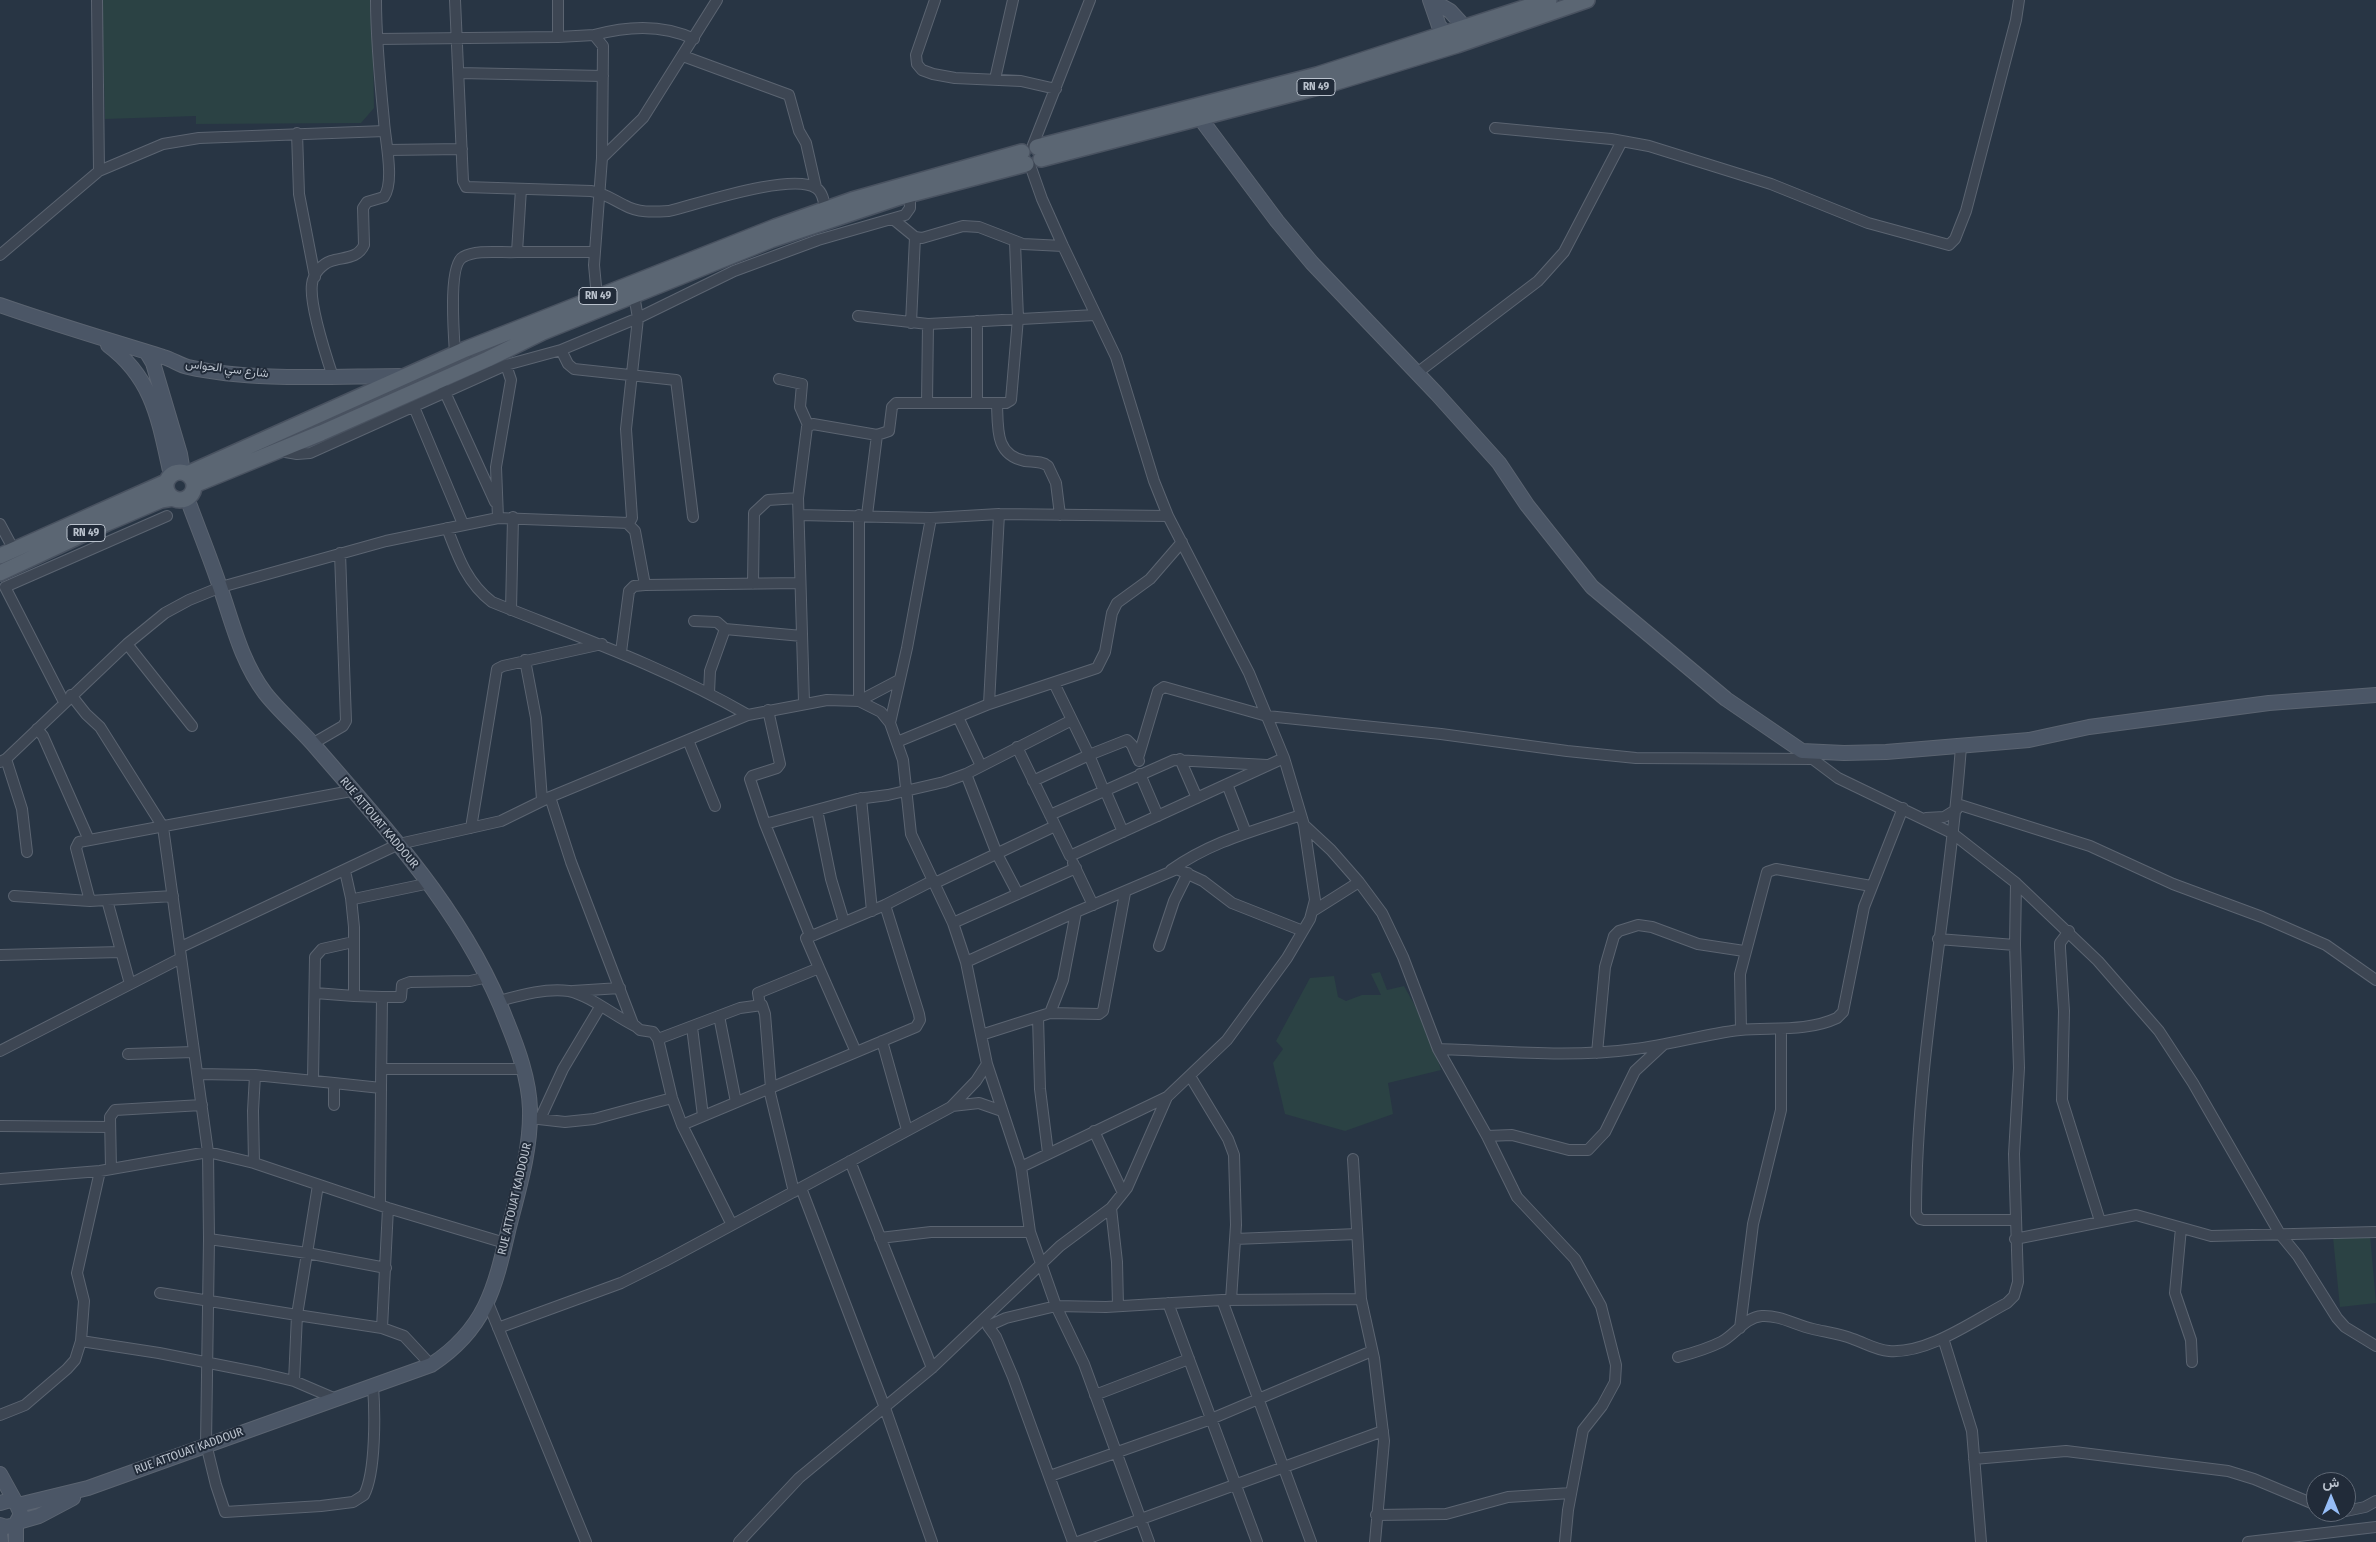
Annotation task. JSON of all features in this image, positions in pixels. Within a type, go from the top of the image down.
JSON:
[{"type":"main road","name":"RN 49","points":[[2,583],[152,504],[180,483],[280,450],[442,387],[522,341],[814,224],[1032,155],[1200,118],[1339,81],[1457,45],[1470,32],[1549,0]]},
{"type":"main road","name":"RN 49","points":[[7,553],[180,483],[404,376],[455,354],[825,209],[1032,155],[1317,75],[1445,33],[1470,32],[1587,0]]},
{"type":"street","points":[[97,0],[98,171]]},
{"type":"street","points":[[314,277],[329,262],[354,255],[362,250],[364,245],[362,208],[367,202],[380,200],[387,193],[388,150],[376,0]]},
{"type":"street","points":[[455,0],[463,181],[466,188],[600,192],[625,206],[652,213],[668,211],[768,186],[795,184],[816,188]]},
{"type":"street","points":[[558,0],[558,37]]},
{"type":"street","points":[[602,158],[639,123],[717,0]]},
{"type":"street","points":[[935,0],[916,56],[917,64],[922,70],[955,78],[1020,81],[1056,89]]},
{"type":"street","points":[[995,80],[1013,0]]},
{"type":"street","points":[[1021,1166],[1167,1097],[1227,1040],[1287,958],[1313,911],[1315,900],[1303,820],[1284,758],[1249,673],[1168,516],[1145,457],[1116,357],[1042,199],[1032,155],[1090,0]]},
{"type":"street","points":[[1431,0],[1451,6],[1470,32]]},
{"type":"street","points":[[1431,0],[1439,26],[1457,45]]},
{"type":"street","points":[[1495,128],[1622,141],[1667,151],[1771,184],[1868,224],[1949,245],[1955,239],[1966,211],[2016,20],[2019,0]]},
{"type":"street","points":[[378,39],[558,37],[594,35],[622,28],[662,29],[678,32],[694,39]]},
{"type":"street","points":[[594,35],[603,46],[602,158],[595,252],[597,297]]},
{"type":"street","points":[[683,56],[789,95],[799,130],[806,143],[816,188],[821,193],[825,209]]},
{"type":"street","points":[[459,73],[603,76]]},
{"type":"street","points":[[1200,118],[1277,221],[1312,263],[1417,373],[1499,464],[1541,523],[1601,597],[1726,700],[1808,755],[1838,778],[1952,833],[2016,883],[2069,931],[2098,961],[2159,1031],[2193,1082],[2280,1234],[2298,1256],[2337,1318],[2355,1334],[2376,1346]]},
{"type":"street","points":[[0,255],[98,171],[137,153],[182,141],[235,135],[385,131]]},
{"type":"street","points":[[297,133],[299,194],[314,277],[312,293],[333,377]]},
{"type":"street","points":[[1417,373],[1538,281],[1556,262],[1564,252],[1622,141]]},
{"type":"street","points":[[388,150],[462,149]]},
{"type":"street","points":[[517,252],[521,189]]},
{"type":"street","points":[[280,450],[297,454],[310,453],[414,407],[442,387],[506,365],[561,350],[638,318],[707,283],[766,258],[818,240],[892,219],[908,212],[910,195]]},
{"type":"street","points":[[892,219],[915,237],[928,238],[950,229],[971,227],[993,231],[1015,242],[1063,246]]},
{"type":"street","points":[[911,322],[915,237]]},
{"type":"street","points":[[808,425],[813,424],[877,435],[890,429],[892,407],[896,403],[1006,404],[1011,400],[1018,318],[1015,242]]},
{"type":"street","points":[[455,354],[454,298],[457,262],[462,258],[473,253],[595,252]]},
{"type":"street","points":[[627,524],[632,518],[626,429],[638,318],[634,295]]},
{"type":"street","name":"شارع سي الحواس","points":[[0,305],[102,340],[164,357],[187,366],[224,372],[333,377],[404,376]]},
{"type":"street","points":[[858,316],[928,324],[1095,315]]},
{"type":"street","points":[[977,321],[977,403]]},
{"type":"street","points":[[927,403],[928,324]]},
{"type":"street","points":[[102,340],[130,363],[144,381],[180,483]]},
{"type":"street","points":[[522,341],[531,358]]},
{"type":"street","points":[[561,350],[568,364],[574,369],[673,378],[677,382],[693,517]]},
{"type":"street","points":[[147,353],[154,363],[180,454],[180,483]]},
{"type":"street","points":[[498,518],[496,467],[511,380],[506,365]]},
{"type":"street","points":[[779,378],[802,384],[800,407],[808,425],[798,498],[804,702]]},
{"type":"street","points":[[442,387],[497,506]]},
{"type":"street","points":[[997,403],[1000,434],[1005,452],[1013,458],[1048,466],[1056,483],[1060,515]]},
{"type":"street","points":[[414,407],[463,524]]},
{"type":"street","points":[[859,701],[863,515],[877,435]]},
{"type":"street","name":"RUE ATTOUAT KADDOUR","points":[[0,1503],[10,1500],[19,1504],[88,1488],[430,1365],[467,1336],[488,1303],[506,1243],[535,1118],[523,1069],[499,1001],[464,934],[430,883],[399,844],[266,693],[252,672],[236,638],[221,587],[180,483]]},
{"type":"street","points":[[753,584],[754,513],[768,500],[798,498]]},
{"type":"street","points":[[799,515],[931,518],[998,514],[1168,516]]},
{"type":"street","points":[[989,704],[998,514]]},
{"type":"street","points":[[42,561],[167,516]]},
{"type":"street","points":[[27,852],[22,809],[3,760],[127,644],[166,613],[189,600],[221,587],[340,554],[463,524],[498,518],[627,524],[635,531],[645,585]]},
{"type":"street","points":[[511,610],[513,518]]},
{"type":"street","points":[[890,723],[931,518]]},
{"type":"street","points":[[0,524],[7,553]]},
{"type":"street","points":[[447,528],[469,580],[480,593],[492,602],[621,652],[748,715]]},
{"type":"street","points":[[897,742],[989,704],[1097,668],[1105,652],[1112,613],[1117,604],[1150,579],[1182,542]]},
{"type":"street","points":[[312,744],[343,726],[346,720],[340,554]]},
{"type":"street","points":[[2,583],[68,699],[100,727],[163,827],[208,1152],[210,1239],[206,1444],[216,1485],[226,1512],[353,1502],[364,1495],[370,1473],[374,1427],[373,1386]]},
{"type":"street","points":[[621,652],[629,591],[634,586],[800,583]]},
{"type":"street","points":[[694,621],[717,622],[725,629],[802,636]]},
{"type":"street","points":[[709,694],[710,671],[725,629]]},
{"type":"street","points":[[127,644],[192,726]]},
{"type":"street","points":[[471,828],[496,672],[499,667],[602,644]]},
{"type":"street","points":[[525,660],[536,718],[546,799],[635,1026]]},
{"type":"street","points":[[859,701],[899,680]]},
{"type":"street","points":[[1054,683],[1089,755],[1123,832]]},
{"type":"street","points":[[1138,758],[1156,697],[1162,687],[1266,716],[1441,734],[1618,757],[1844,754],[1961,746],[2029,740],[2089,727],[2259,704],[2376,695]]},
{"type":"street","points":[[181,947],[399,844],[501,821],[546,799],[748,715],[804,702],[827,700],[859,701],[881,712],[890,723],[903,760],[912,834],[918,851],[935,881],[954,923],[966,962],[987,1064],[1021,1166],[1030,1232],[1056,1306],[1084,1364],[1149,1542]]},
{"type":"street","points":[[768,710],[780,764],[777,768],[752,776],[750,779],[765,824],[806,927],[809,934],[814,935]]},
{"type":"street","points":[[958,717],[981,766]]},
{"type":"street","points":[[765,824],[861,798],[906,791],[966,774],[1072,720]]},
{"type":"street","points":[[37,730],[43,736],[89,840]]},
{"type":"street","points":[[688,740],[715,806]]},
{"type":"street","points":[[1033,781],[1127,740],[1132,745],[1138,758],[1158,816]]},
{"type":"street","points":[[1961,746],[1957,806],[1938,939],[1917,1142],[1916,1214],[1920,1219],[1924,1220],[2015,1220]]},
{"type":"street","points":[[1017,747],[1093,905]]},
{"type":"street","points":[[1070,856],[1284,758]]},
{"type":"street","points":[[1050,815],[1142,773],[1180,759],[1268,766]]},
{"type":"street","points":[[1180,759],[1197,798]]},
{"type":"street","points":[[966,774],[997,854],[1018,894]]},
{"type":"street","points":[[1227,784],[1246,833]]},
{"type":"street","points":[[90,901],[76,845],[79,842],[352,791]]},
{"type":"street","points":[[861,798],[872,911]]},
{"type":"street","points":[[1922,818],[1944,817],[1957,806]]},
{"type":"street","points":[[1957,806],[2090,846],[2173,884],[2262,917],[2326,945],[2376,980]]},
{"type":"street","points":[[1438,1049],[1510,1054],[1597,1053],[1637,1049],[1741,1030],[1781,1030],[1831,1021],[1843,1012],[1864,907],[1903,808]]},
{"type":"street","points":[[817,810],[830,878],[844,922]]},
{"type":"street","points":[[966,962],[1076,912],[1125,893],[1170,871],[1203,850],[1246,833],[1303,820]]},
{"type":"street","points":[[1303,820],[1359,882],[1391,928],[1438,1049],[1487,1136],[1517,1197],[1575,1259],[1601,1306],[1611,1339],[1616,1365],[1615,1382],[1602,1406],[1583,1430],[1571,1493],[1565,1542]]},
{"type":"street","points":[[856,1052],[806,938],[872,911],[1055,826]]},
{"type":"street","points":[[954,923],[1076,868]]},
{"type":"street","points":[[1170,871],[1177,869],[1188,872],[1232,902],[1303,931]]},
{"type":"street","points":[[1741,1030],[1739,991],[1744,951],[1765,876],[1770,870],[1776,869],[1872,886]]},
{"type":"street","points":[[344,870],[351,898],[354,996]]},
{"type":"street","points":[[1159,946],[1174,901],[1188,872]]},
{"type":"street","points":[[1313,911],[1359,882]]},
{"type":"street","points":[[351,898],[377,895],[430,883]]},
{"type":"street","points":[[1678,1357],[1698,1352],[1723,1341],[1750,1319],[1760,1316],[1776,1316],[1808,1328],[1852,1338],[1874,1348],[1888,1351],[1908,1350],[1943,1338],[2007,1303],[2014,1296],[2018,1282],[2015,1239],[2014,1154],[2019,1068],[2015,945],[2016,883]]},
{"type":"street","points":[[981,1035],[1050,1013],[1099,1014],[1103,1011],[1125,893]]},
{"type":"street","points":[[14,896],[90,901],[173,896]]},
{"type":"street","points":[[107,900],[130,984]]},
{"type":"street","points":[[682,1125],[916,1027],[920,1020],[885,905]]},
{"type":"street","points":[[1050,1013],[1063,980],[1076,912]]},
{"type":"street","points":[[1597,1053],[1605,967],[1614,936],[1619,931],[1638,925],[1652,927],[1698,944],[1744,951]]},
{"type":"street","points":[[2069,931],[2064,936],[2060,948],[2064,1011],[2062,1100],[2100,1221]]},
{"type":"street","points":[[1938,939],[2015,945]]},
{"type":"street","points":[[313,1080],[317,953],[327,947],[353,942]]},
{"type":"street","points":[[0,955],[120,952]]},
{"type":"street","points":[[0,1051],[181,958]]},
{"type":"street","points":[[819,968],[758,993],[760,1004],[763,1006],[765,1014],[770,1088],[797,1190],[885,1408],[932,1542]]},
{"type":"street","points":[[315,994],[401,997],[402,985],[410,982],[470,981],[488,977]]},
{"type":"street","points":[[499,1001],[536,992],[620,988]]},
{"type":"street","points":[[570,991],[640,1030],[650,1030],[658,1039],[672,1098],[682,1125],[732,1225]]},
{"type":"street","points":[[382,997],[381,1088],[386,1268],[382,1328]]},
{"type":"street","points":[[658,1039],[719,1016],[760,1004]]},
{"type":"street","points":[[600,1007],[535,1118],[565,1122],[594,1119],[613,1116],[672,1098]]},
{"type":"street","points":[[719,1016],[736,1102]]},
{"type":"street","points":[[1038,1016],[1040,1089],[1048,1153]]},
{"type":"street","points":[[692,1027],[703,1116]]},
{"type":"street","points":[[1740,1328],[1753,1224],[1781,1110],[1781,1030]]},
{"type":"street","points":[[882,1041],[907,1130]]},
{"type":"street","points":[[1487,1136],[1512,1135],[1569,1150],[1588,1150],[1605,1132],[1636,1071],[1665,1043]]},
{"type":"street","points":[[128,1054],[194,1052]]},
{"type":"street","points":[[498,1328],[635,1277],[797,1190],[951,1106],[976,1081],[987,1064]]},
{"type":"street","points":[[382,1069],[523,1069]]},
{"type":"street","points":[[198,1074],[255,1075],[381,1088]]},
{"type":"street","points":[[254,1163],[253,1111],[255,1075]]},
{"type":"street","points":[[1190,1076],[1228,1139],[1234,1155],[1235,1239],[1226,1300],[1258,1399],[1311,1542]]},
{"type":"street","points":[[334,1083],[334,1105]]},
{"type":"street","points":[[740,1542],[799,1478],[885,1408],[984,1323],[1060,1246],[1111,1208],[1123,1193],[1142,1157],[1167,1097]]},
{"type":"street","points":[[951,1106],[978,1103],[1002,1111]]},
{"type":"street","points":[[111,1169],[110,1117],[115,1110],[202,1105]]},
{"type":"street","points":[[0,1126],[110,1127]]},
{"type":"street","points":[[1094,1131],[1123,1193]]},
{"type":"street","points":[[0,1179],[100,1171],[208,1152],[254,1163],[384,1206],[506,1243]]},
{"type":"street","points":[[1352,1159],[1361,1299],[1372,1351],[1383,1430],[1383,1466],[1376,1515],[1375,1542]]},
{"type":"street","points":[[850,1161],[932,1368]]},
{"type":"street","points":[[0,1415],[25,1405],[75,1360],[81,1341],[84,1302],[77,1273],[100,1171]]},
{"type":"street","points":[[294,1381],[297,1315],[318,1185]]},
{"type":"street","points":[[1111,1208],[1117,1262],[1118,1306]]},
{"type":"street","points":[[2015,1239],[2100,1221],[2141,1215],[2211,1236],[2240,1237],[2280,1234],[2376,1232]]},
{"type":"street","points":[[2181,1228],[2175,1293],[2191,1340],[2192,1362]]},
{"type":"street","points":[[880,1238],[931,1232],[1030,1232]]},
{"type":"street","points":[[1235,1239],[1356,1234]]},
{"type":"street","points":[[210,1239],[307,1253],[386,1268]]},
{"type":"street","points":[[160,1293],[392,1330],[404,1336],[430,1365]]},
{"type":"street","points":[[984,1323],[1056,1306],[1118,1306],[1226,1300],[1361,1299]]},
{"type":"street","points":[[488,1303],[586,1542]]},
{"type":"street","points":[[1168,1303],[1257,1542]]},
{"type":"street","points":[[984,1323],[996,1337],[1014,1377],[1072,1542]]},
{"type":"street","points":[[1943,1338],[1968,1416],[1974,1459],[1981,1542]]},
{"type":"street","points":[[81,1341],[208,1362],[294,1381],[336,1399]]},
{"type":"street","points":[[1050,1476],[1211,1419],[1372,1351]]},
{"type":"street","points":[[1095,1394],[1189,1359]]},
{"type":"street","points":[[1078,1542],[1383,1430]]},
{"type":"street","points":[[1974,1459],[2066,1451],[2228,1471],[2254,1479],[2306,1501]]},
{"type":"street","points":[[0,1474],[19,1504],[21,1514],[17,1523],[16,1542]]},
{"type":"street","points":[[0,1525],[6,1527],[50,1510],[88,1488]]},
{"type":"street","points":[[1376,1515],[1446,1514],[1508,1497],[1571,1493]]},
{"type":"street","points":[[2356,1509],[2365,1507],[2376,1501]]},
{"type":"street","points":[[2248,1542],[2376,1527]]},
{"type":"street","points":[[0,1535],[1,1542]]},
{"type":"green space","points":[[102,0],[372,0],[374,108],[361,123],[196,124],[196,116],[105,119]]},
{"type":"green space","points":[[1380,972],[1387,990],[1404,986],[1423,1020],[1426,1035],[1431,1039],[1441,1070],[1388,1083],[1393,1114],[1345,1131],[1285,1114],[1273,1063],[1283,1049],[1276,1041],[1310,978],[1334,976],[1338,997],[1346,1001],[1362,995],[1381,995],[1371,974]]},
{"type":"green space","points":[[2370,1235],[2376,1303],[2340,1307],[2333,1237]]}]
